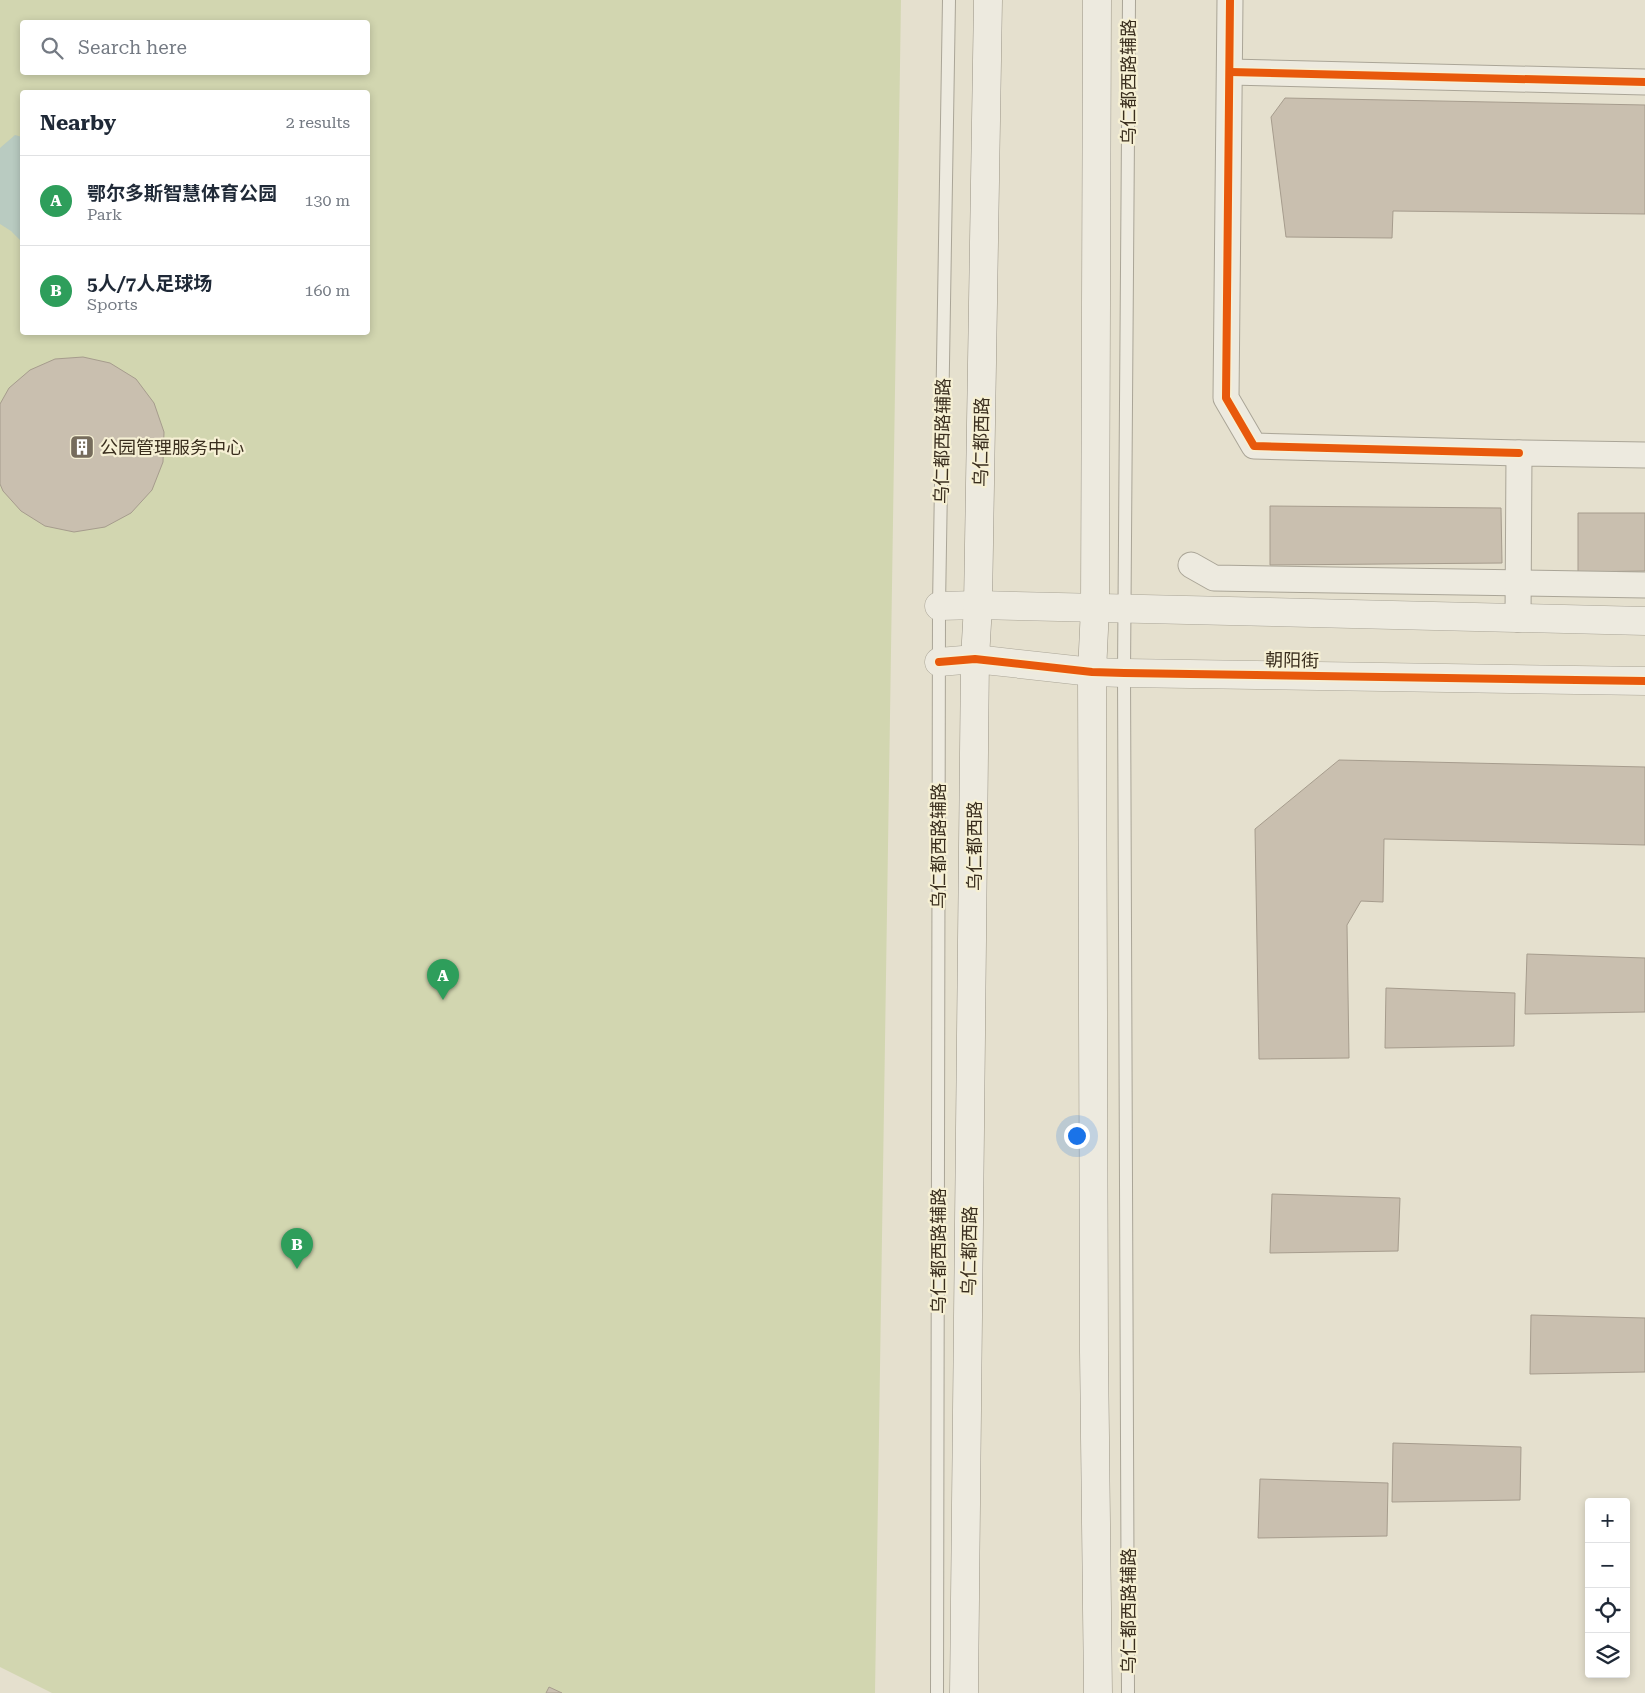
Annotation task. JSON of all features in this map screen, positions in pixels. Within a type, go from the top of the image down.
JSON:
[{"type":"main road","name":"乌仁都西路","points":[[964,1693],[975,659],[978,605],[988,0]]},
{"type":"main road","points":[[1097,0],[1095,608],[1092,672],[1094,1352],[1098,1693]]},
{"type":"main road","points":[[939,606],[1125,608],[1645,622]]},
{"type":"main road","name":"朝阳街","points":[[939,662],[975,659],[1092,672],[1124,673],[1645,681]]},
{"type":"street","points":[[1230,0],[1226,398],[1254,446],[1645,455]]},
{"type":"street","points":[[1230,72],[1645,82]]},
{"type":"street","points":[[1518,619],[1520,453]]},
{"type":"street","points":[[1191,565],[1214,578],[1645,585]]},
{"type":"lane","name":"乌仁都西路辅路","points":[[936,1693],[939,606],[949,0]]},
{"type":"lane","name":"乌仁都西路辅路","points":[[1128,1693],[1124,673],[1129,0]]},
{"type":"green space","points":[[0,0],[901,0],[875,1693],[52,1693],[0,1667]]},
{"type":"shaded area","points":[[15,135],[20,136],[20,240],[0,224],[0,148]]},
{"type":"building","points":[[1285,98],[1645,105],[1645,214],[1393,211],[1392,238],[1286,237],[1271,117]]},
{"type":"building","name":"公园管理服务中心","points":[[83,357],[110,363],[136,379],[154,403],[164,432],[163,462],[152,490],[131,513],[105,527],[74,532],[45,526],[21,511],[3,491],[0,484],[0,404],[9,388],[30,370],[55,359]]},
{"type":"building","points":[[1270,506],[1501,508],[1502,563],[1270,565]]},
{"type":"building","points":[[1578,513],[1645,513],[1645,571],[1578,572]]},
{"type":"building","points":[[1339,760],[1645,767],[1645,845],[1384,839],[1383,902],[1361,901],[1347,925],[1349,1058],[1259,1059],[1255,829]]},
{"type":"building","points":[[1527,954],[1645,958],[1645,1012],[1525,1014]]},
{"type":"building","points":[[1386,988],[1515,993],[1514,1046],[1385,1048]]},
{"type":"building","points":[[1272,1194],[1400,1198],[1398,1251],[1270,1253]]},
{"type":"building","points":[[1531,1315],[1645,1318],[1645,1372],[1530,1374]]},
{"type":"building","points":[[1393,1443],[1521,1447],[1520,1500],[1392,1502]]},
{"type":"building","points":[[1260,1479],[1388,1483],[1387,1536],[1258,1538]]},
{"type":"building","points":[[549,1687],[562,1693],[546,1693]]},
{"type":"cycle path","points":[[1230,0],[1226,398],[1254,446],[1519,453]]},
{"type":"cycle path","points":[[1230,72],[1645,82]]},
{"type":"cycle path","points":[[939,662],[975,659],[1092,672],[1124,673],[1645,681]]},
{"type":"place","name":"公园管理服务中心","points":[[82,447]]},
{"type":"place","name":"鄂尔多斯智慧体育公园","points":[[443,1000]]},
{"type":"place","name":"5人/7人足球场","points":[[297,1269]]}]
